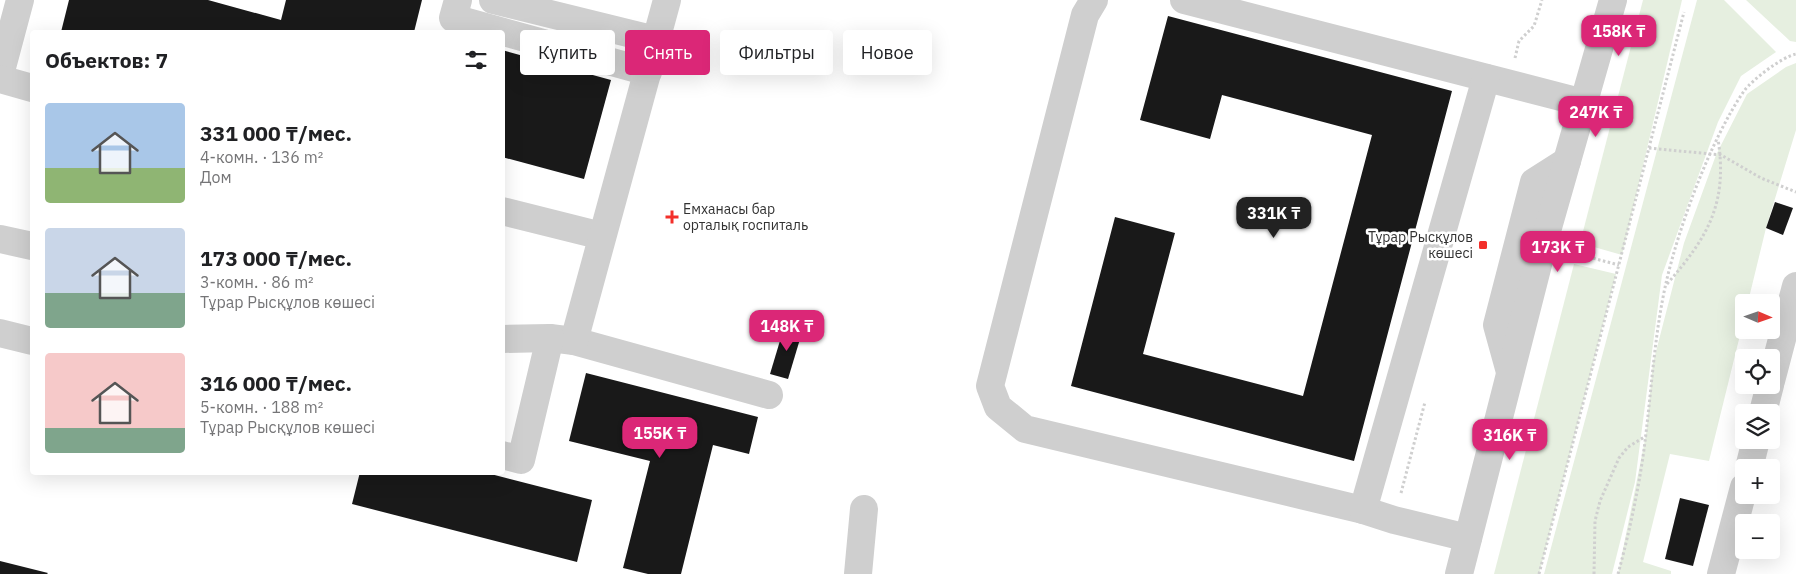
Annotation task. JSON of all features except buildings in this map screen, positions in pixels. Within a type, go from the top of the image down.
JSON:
[{"type":"street","points":[[20,0],[0,77],[30,87]]},
{"type":"street","points":[[458,0],[453,18],[496,30]]},
{"type":"street","points":[[493,0],[625,32]]},
{"type":"street","points":[[659,30],[667,0]]},
{"type":"street","points":[[1094,0],[1085,14],[990,386],[998,407],[1025,429],[1363,510],[1394,520],[1468,538]]},
{"type":"street","points":[[1184,0],[1584,103]]},
{"type":"street","points":[[1459,574],[1543,245],[1613,0]]},
{"type":"street","points":[[505,32],[625,66]]},
{"type":"street","points":[[505,456],[521,460],[562,340],[602,236],[647,75]]},
{"type":"street","points":[[1363,510],[1486,78]]},
{"type":"street","points":[[1510,373],[1497,325],[1534,182],[1567,161]]},
{"type":"street","points":[[505,212],[602,236]]},
{"type":"street","points":[[0,239],[30,246]]},
{"type":"street","points":[[1779,349],[1796,286]]},
{"type":"street","points":[[0,332],[30,340]]},
{"type":"street","points":[[505,339],[562,340],[769,395]]},
{"type":"street","points":[[1721,574],[1740,504]]},
{"type":"street","points":[[858,574],[864,509]]},
{"type":"path","points":[[1539,574],[1684,12]]},
{"type":"path","points":[[1618,574],[1646,435],[1653,363],[1666,285],[1673,257],[1697,188],[1718,138],[1745,89],[1771,67],[1796,54]]},
{"type":"path","points":[[1666,285],[1692,255],[1712,220],[1720,191],[1723,168],[1718,138]]},
{"type":"path","points":[[1649,148],[1721,155],[1761,178],[1796,192]]},
{"type":"path","points":[[1543,245],[1619,265]]},
{"type":"path","points":[[1594,574],[1595,521],[1600,501],[1620,458],[1628,447],[1646,435]]},
{"type":"green space","points":[[1643,0],[1682,0],[1622,255],[1580,243]]},
{"type":"green space","points":[[1697,0],[1724,0],[1776,52],[1741,76],[1718,122],[1662,275],[1635,482],[1612,574],[1544,574]]},
{"type":"green space","points":[[1746,0],[1796,0],[1796,42],[1790,41]]},
{"type":"green space","points":[[1796,63],[1796,130],[1766,228],[1750,294],[1735,294],[1735,339],[1739,339],[1735,349],[1709,461],[1670,454],[1643,562],[1671,571],[1671,574],[1618,574],[1646,435],[1653,363],[1684,243],[1716,155],[1747,94],[1786,67]]},
{"type":"green space","points":[[1574,264],[1616,274],[1539,574],[1494,574]]},
{"type":"place","name":"Емханасы бар орталық госпиталь","points":[[672,217]]},
{"type":"place","name":"Тұрар Рысқұлов көшесі","points":[[1483,245]]}]
